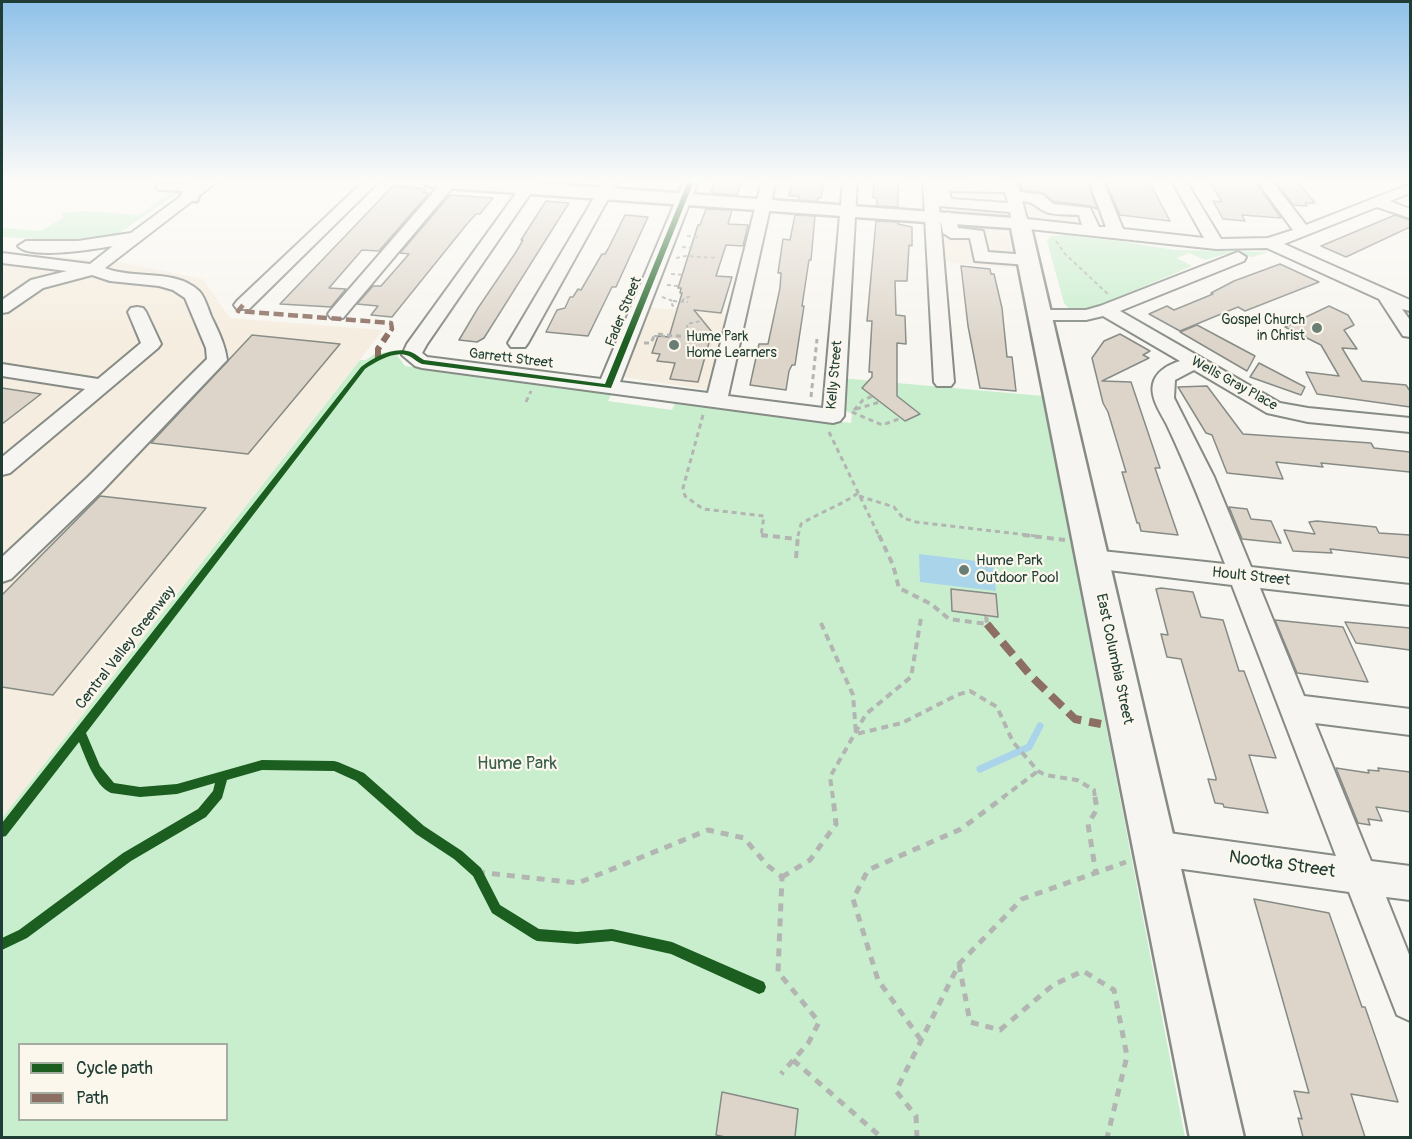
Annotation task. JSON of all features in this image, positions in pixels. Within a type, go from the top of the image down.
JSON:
[{"type":"main road","name":"East Columbia Street","points":[[1022,234],[1092,559],[1140,855],[1217,1137]]},
{"type":"street","points":[[2,308],[37,284],[93,270],[139,234]]},
{"type":"street","points":[[243,305],[320,234]]},
{"type":"street","points":[[337,314],[399,234]]},
{"type":"street","name":"Garrett Street","points":[[494,234],[432,321],[412,355],[422,362],[608,386]]},
{"type":"street","points":[[518,343],[581,234]]},
{"type":"street","name":"Fader Street","points":[[608,386],[669,234]]},
{"type":"street","points":[[711,403],[755,234]]},
{"type":"street","name":"Kelly Street","points":[[608,386],[711,403],[833,416],[846,234]]},
{"type":"street","points":[[940,234],[944,382]]},
{"type":"street","points":[[977,234],[981,257],[1028,260]]},
{"type":"street","points":[[1134,234],[1216,244],[1269,243],[1296,234]]},
{"type":"street","points":[[1210,234],[1216,244]]},
{"type":"street","points":[[2,243],[46,248],[72,247],[100,245],[136,237]]},
{"type":"street","points":[[1269,243],[1394,291],[1410,306]]},
{"type":"street","points":[[1040,315],[1086,315],[1238,257]]},
{"type":"street","points":[[2,258],[93,270],[110,276],[159,281],[179,286],[193,295],[216,348],[217,360],[96,484],[2,572]]},
{"type":"street","points":[[1394,291],[1394,310],[1410,332]]},
{"type":"street","name":"Wells Gray Place","points":[[1110,305],[1194,363],[1274,408],[1308,415],[1410,425]]},
{"type":"street","points":[[2,468],[151,344],[137,312]]},
{"type":"street","points":[[1194,363],[1170,373],[1161,386],[1164,398],[1203,477],[1410,1002]]},
{"type":"street","points":[[2,370],[102,386]]},
{"type":"street","name":"Hoult Street","points":[[1092,559],[1410,594]]},
{"type":"street","points":[[1296,708],[1410,722]]},
{"type":"street","name":"Nootka Street","points":[[1140,855],[1362,876],[1410,883]]},
{"type":"path","points":[[684,236],[698,237]]},
{"type":"path","points":[[1054,240],[1110,305]]},
{"type":"path","points":[[680,246],[696,248]]},
{"type":"path","points":[[682,258],[686,256],[717,258]]},
{"type":"path","points":[[676,258],[687,259]]},
{"type":"path","points":[[670,274],[685,275]]},
{"type":"path","points":[[666,285],[678,286]]},
{"type":"path","points":[[662,297],[673,302],[688,302]]},
{"type":"path","points":[[682,302],[686,297],[690,297]]},
{"type":"path","points":[[673,302],[672,305],[677,309]]},
{"type":"path","points":[[700,338],[688,344],[687,324],[701,321]]},
{"type":"path","points":[[638,342],[651,343],[655,334],[688,336]]},
{"type":"path","points":[[526,402],[530,394]]},
{"type":"path","points":[[856,409],[880,402]]},
{"type":"path","points":[[711,403],[683,488],[685,496],[704,509],[764,516],[761,536],[797,539]]},
{"type":"path","points":[[850,411],[882,425],[902,418]]},
{"type":"path","points":[[828,431],[893,565],[900,588],[931,604],[949,619],[987,624],[986,616]]},
{"type":"path","points":[[796,558],[801,524],[818,513],[842,504],[858,494]]},
{"type":"path","points":[[858,494],[894,507],[903,518],[916,522],[1060,539]]},
{"type":"path","points":[[782,877],[810,860],[836,824],[830,777],[867,714],[911,677],[921,618]]},
{"type":"path","points":[[821,623],[853,695],[856,734]]},
{"type":"path","points":[[856,734],[902,723],[957,695],[970,691],[997,707],[1013,742],[1038,771],[1045,775],[1077,780],[1094,790],[1097,809],[1088,824],[1096,874]]},
{"type":"path","points":[[921,1040],[878,980],[854,899],[868,870],[961,829],[1038,771]]},
{"type":"path","points":[[474,869],[578,883],[708,830],[744,838],[767,865],[782,877]]},
{"type":"path","points":[[917,1137],[916,1116],[896,1090],[959,964],[1022,899],[1096,874],[1140,855]]},
{"type":"path","points":[[474,869],[482,881]]},
{"type":"path","points":[[781,1074],[809,1042],[819,1022],[778,972],[782,877]]},
{"type":"path","points":[[959,964],[970,1022],[1000,1030],[1053,985],[1083,971],[1114,990],[1127,1056],[1107,1137]]},
{"type":"path","points":[[793,1060],[882,1137]]},
{"type":"shaded area","points":[[935,234],[1008,234],[1016,268],[938,262]]},
{"type":"shaded area","points":[[2,252],[120,262],[203,279],[230,318],[383,330],[2,818]]},
{"type":"shaded area","name":"Hume Park Home Learners","points":[[631,306],[739,315],[723,392],[603,374]]},
{"type":"green space","points":[[2,234],[118,234],[67,241],[2,237]]},
{"type":"green space","points":[[1064,235],[1176,250],[1268,252],[1253,257],[1226,254],[1205,260],[1189,253],[1177,258],[1192,266],[1088,310],[1069,309],[1064,303],[1047,241],[1051,236]]},
{"type":"green space","name":"Hume Park","points":[[399,350],[397,355],[405,366],[612,393],[608,401],[672,410],[675,403],[851,423],[852,414],[841,408],[841,378],[1043,396],[1185,1137],[2,1137],[2,818],[360,360],[366,360],[379,351],[381,353]]},
{"type":"water","points":[[919,554],[993,563],[996,591],[920,582]]},
{"type":"building","points":[[347,234],[394,234],[379,251],[362,250],[329,288],[346,289],[331,307],[280,304]]},
{"type":"building","points":[[416,234],[459,234],[392,317],[371,315],[378,306],[357,304],[373,286],[381,286],[409,254],[400,253]]},
{"type":"building","points":[[525,234],[549,234],[484,338],[477,342],[459,340],[516,252],[523,240],[521,240]]},
{"type":"building","points":[[615,234],[640,234],[616,287],[612,287],[588,336],[546,332],[557,310],[565,308],[570,297],[573,297],[578,289],[581,290],[602,254],[605,254]]},
{"type":"building","points":[[695,234],[746,234],[743,246],[726,245],[716,276],[732,277],[721,313],[694,310],[712,332],[698,382],[670,379],[675,363],[657,361],[660,354],[652,353],[658,336],[669,337],[682,293],[680,293],[681,288],[678,288]]},
{"type":"building","points":[[791,234],[813,234],[795,365],[792,365],[789,371],[786,390],[750,385],[759,344],[768,344],[780,288],[781,273],[778,273],[783,239],[790,240]]},
{"type":"building","points":[[875,234],[912,234],[912,246],[909,245],[907,281],[895,281],[896,315],[905,316],[906,344],[897,343],[897,396],[920,414],[905,421],[862,388],[872,377],[872,372],[869,372],[872,321],[867,321]]},
{"type":"building","points":[[1349,234],[1395,234],[1346,257],[1321,246]]},
{"type":"building","points":[[1280,264],[1319,282],[1245,311],[1238,307],[1180,331],[1149,314],[1167,306],[1174,310],[1213,294],[1211,293],[1234,281]]},
{"type":"building","points":[[961,266],[990,269],[991,274],[994,274],[1002,308],[1007,357],[1012,357],[1016,391],[980,388],[968,326]]},
{"type":"building","points":[[1329,306],[1348,315],[1354,325],[1344,330],[1357,349],[1342,348],[1362,381],[1406,385],[1410,391],[1410,407],[1317,394],[1306,372],[1339,376],[1321,345],[1285,327]]},
{"type":"building","points":[[1197,325],[1255,356],[1247,371],[1180,332]]},
{"type":"building","points":[[1120,334],[1150,351],[1143,355],[1149,358],[1102,381],[1131,382],[1160,468],[1155,468],[1178,535],[1141,531],[1122,472],[1126,472],[1108,412],[1103,403],[1092,358],[1104,341]]},
{"type":"building","points":[[252,335],[340,344],[248,454],[151,443]]},
{"type":"building","points":[[1259,363],[1305,387],[1301,395],[1250,377]]},
{"type":"building","points":[[1207,386],[1243,434],[1371,443],[1374,448],[1410,452],[1410,472],[1321,463],[1323,467],[1276,462],[1283,479],[1227,473],[1212,435],[1206,433],[1178,387]]},
{"type":"building","points":[[2,388],[41,394],[2,424]]},
{"type":"building","points":[[100,496],[206,508],[53,695],[2,687],[2,595]]},
{"type":"building","points":[[1229,507],[1247,509],[1251,519],[1271,521],[1281,543],[1242,539]]},
{"type":"building","points":[[1309,522],[1376,527],[1379,533],[1410,535],[1410,558],[1330,549],[1332,553],[1293,551],[1284,530],[1315,534]]},
{"type":"building","points":[[951,589],[996,594],[998,617],[952,611]]},
{"type":"building","points":[[1156,589],[1193,592],[1201,617],[1223,620],[1239,671],[1244,671],[1276,758],[1249,755],[1268,813],[1224,807],[1223,804],[1215,803],[1208,779],[1216,780],[1216,778],[1181,659],[1167,657],[1161,634],[1168,635]]},
{"type":"building","points":[[1275,620],[1343,627],[1368,682],[1297,673]]},
{"type":"building","points":[[1345,622],[1410,628],[1410,650],[1356,643]]},
{"type":"building","points":[[1336,768],[1369,773],[1368,770],[1379,771],[1378,768],[1410,772],[1410,812],[1376,807],[1382,821],[1368,819],[1370,825],[1358,823]]},
{"type":"building","points":[[1254,899],[1329,913],[1398,1102],[1351,1094],[1365,1137],[1303,1137],[1298,1118],[1302,1119],[1294,1091],[1309,1093]]},
{"type":"building","points":[[722,1092],[798,1109],[795,1137],[716,1135]]},
{"type":"waterway","points":[[980,769],[1029,747],[1040,726]]},
{"type":"marked path","points":[[243,305],[238,311],[391,323],[392,329],[378,349],[378,359]]},
{"type":"marked path","points":[[987,624],[1031,676],[1075,719],[1101,724]]},
{"type":"cycle path","name":"Central Valley Greenway","points":[[2,832],[363,368],[385,356],[404,353],[422,362],[608,386],[669,234]]},
{"type":"cycle path","points":[[80,732],[96,769],[111,788],[140,792],[177,789],[262,765],[334,766],[360,777],[420,830],[458,855],[477,872],[496,909],[537,935],[577,938],[612,935],[672,948],[759,987]]},
{"type":"cycle path","points":[[2,944],[23,934],[127,857],[202,813],[218,794],[223,775]]},
{"type":"place","name":"Gospel Church in Christ","points":[[1317,328]]},
{"type":"place","name":"Hume Park Home Learners","points":[[674,345]]},
{"type":"place","name":"Hume Park Outdoor Pool","points":[[964,570]]}]
